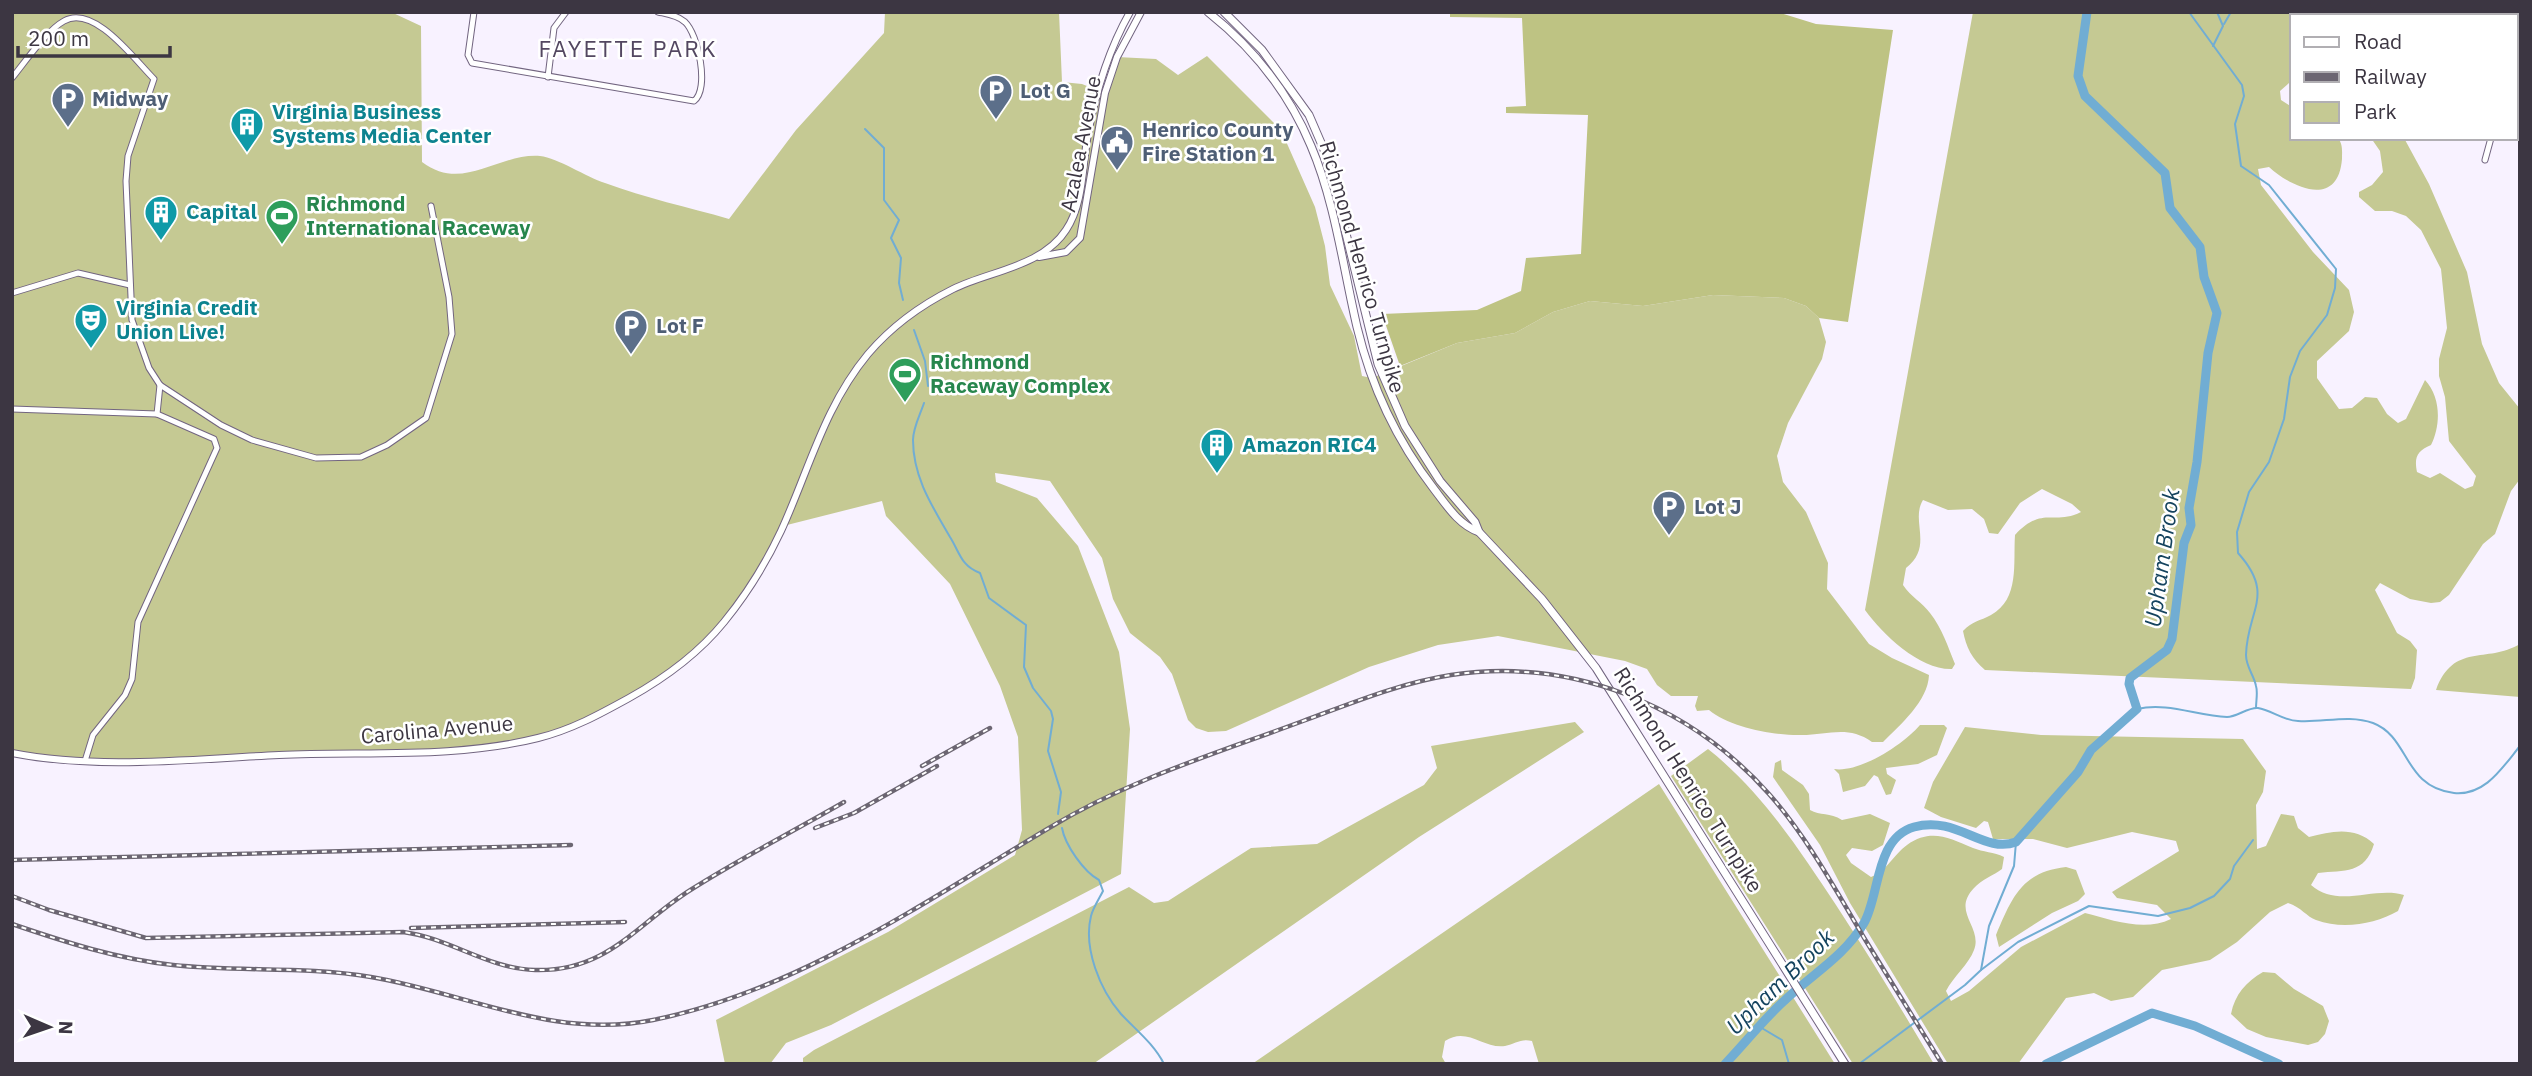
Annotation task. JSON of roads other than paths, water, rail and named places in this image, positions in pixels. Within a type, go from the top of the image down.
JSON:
[{"type":"main road","name":"Richmond Henrico Turnpike","points":[[1208,12],[1260,62],[1286,97],[1302,125],[1320,171],[1357,330],[1372,378],[1389,419],[1451,512],[1468,528],[1479,532]]},
{"type":"main road","name":"Richmond Henrico Turnpike","points":[[1224,12],[1262,50],[1309,114],[1325,152],[1378,364],[1405,426],[1440,481],[1475,522],[1479,532],[1542,599],[1585,652],[1845,1064]]},
{"type":"street","points":[[91,19],[95,12]]},
{"type":"street","points":[[474,12],[469,60],[684,102],[694,101],[702,92],[698,58],[688,26],[679,18],[658,12]]},
{"type":"street","points":[[548,76],[554,28],[566,12]]},
{"type":"street","name":"Azalea Avenue","points":[[1037,257],[1059,240],[1074,213],[1103,71],[1130,12]]},
{"type":"street","name":"Azalea Avenue","points":[[906,319],[961,285],[1037,257],[1066,252],[1080,238],[1105,93],[1117,57],[1141,12]]},
{"type":"street","points":[[12,78],[63,21],[80,16],[91,19],[154,79],[128,156],[126,181],[132,320],[149,368],[160,385],[221,425],[252,440],[316,458],[361,457],[411,430],[426,418],[452,334],[449,297],[431,206]]},
{"type":"street","points":[[2485,160],[2490,140]]},
{"type":"street","points":[[12,293],[78,273],[130,285]]},
{"type":"street","name":"Carolina Avenue","points":[[12,754],[85,761],[231,759],[474,749],[539,738],[600,714],[662,679],[696,651],[726,619],[777,540],[821,429],[840,391],[870,352],[906,319]]},
{"type":"street","points":[[157,414],[160,385]]},
{"type":"street","points":[[12,409],[157,414],[214,439],[217,448],[138,622],[132,680],[125,695],[93,735],[85,761]]},
{"type":"waterway","name":"Upham Brook","points":[[1725,1064],[1776,1008],[1837,956],[1856,935],[1869,911],[1885,855],[1901,833],[1914,827],[1943,826],[1992,843],[2016,842],[2078,772],[2091,750],[2137,709],[2129,684],[2130,678],[2167,650],[2172,639],[2184,543],[2191,525],[2189,508],[2197,462],[2208,353],[2217,313],[2204,277],[2200,247],[2170,208],[2165,173],[2085,96],[2078,76],[2087,12]]},
{"type":"waterway","points":[[2189,12],[2242,85],[2244,96],[2235,124],[2241,166],[2269,185],[2336,269],[2335,288],[2327,315],[2300,351],[2290,377],[2284,419],[2269,462],[2249,492],[2237,532],[2238,553],[2255,580],[2257,592],[2246,655],[2257,688],[2256,708]]},
{"type":"waterway","points":[[2213,46],[2223,26],[2217,12]]},
{"type":"waterway","points":[[2224,24],[2231,12]]},
{"type":"waterway","points":[[865,129],[884,148],[884,200],[899,220],[891,238],[901,258],[899,283],[903,300]]},
{"type":"waterway","points":[[914,330],[925,361],[928,386]]},
{"type":"waterway","points":[[924,403],[913,440],[916,466],[925,491],[962,558],[969,567],[980,573],[989,598],[1026,625],[1024,667],[1033,688],[1051,711],[1053,719],[1048,751],[1061,792],[1058,814]]},
{"type":"waterway","points":[[2137,709],[2160,707],[2227,717],[2258,708],[2293,721],[2364,720],[2385,730],[2394,739],[2425,782],[2437,789],[2454,793],[2465,793],[2484,785],[2520,746]]},
{"type":"waterway","points":[[1062,828],[1071,850],[1081,865],[1099,880],[1103,891],[1092,913],[1089,928],[1091,955],[1100,981],[1113,1004],[1150,1044],[1164,1064]]},
{"type":"waterway","points":[[1981,970],[2018,942],[2089,906],[2158,916],[2190,908],[2214,896],[2230,879],[2234,866],[2253,840]]},
{"type":"waterway","points":[[1859,1064],[1965,985],[1981,970],[1989,926],[2014,866],[2016,842]]},
{"type":"waterway","points":[[2046,1064],[2152,1013],[2195,1026],[2279,1064]]},
{"type":"waterway","points":[[1760,1027],[1782,1040],[1789,1064]]},
{"type":"railway","points":[[12,924],[91,949],[152,962],[198,967],[322,971],[371,977],[510,1012],[581,1024],[616,1025],[653,1020],[706,1006],[809,966],[907,914],[1079,811],[1173,768],[1413,683],[1451,675],[1496,671],[1540,673],[1583,681],[1625,694],[1665,712],[1702,735],[1737,762],[1769,794],[1809,847],[1942,1064]]},
{"type":"railway","points":[[922,766],[990,728]]},
{"type":"railway","points":[[815,828],[854,813],[937,766]]},
{"type":"railway","points":[[12,896],[49,910],[146,938],[403,932],[437,940],[485,959],[518,968],[560,968],[583,963],[602,954],[692,889],[844,802]]},
{"type":"railway","points":[[12,860],[571,845]]},
{"type":"railway","points":[[411,928],[625,922]]},
{"type":"place","name":"Lot G","points":[[996,121]]},
{"type":"place","name":"Midway","points":[[68,129]]},
{"type":"place","name":"Virginia Business Systems Media Center","points":[[247,154]]},
{"type":"place","name":"Henrico County Fire Station 1","points":[[1117,172]]},
{"type":"place","name":"Capital","points":[[161,242]]},
{"type":"place","name":"Richmond International Raceway","points":[[282,246]]},
{"type":"place","name":"Virginia Credit Union Live!","points":[[91,350]]},
{"type":"place","name":"Lot F","points":[[631,356]]},
{"type":"place","name":"Richmond Raceway Complex","points":[[905,404]]},
{"type":"place","name":"Amazon RIC4","points":[[1217,475]]},
{"type":"place","name":"Lot J","points":[[1669,537]]},
{"type":"district","name":"FAYETTE PARK","points":[[628,49]]}]
